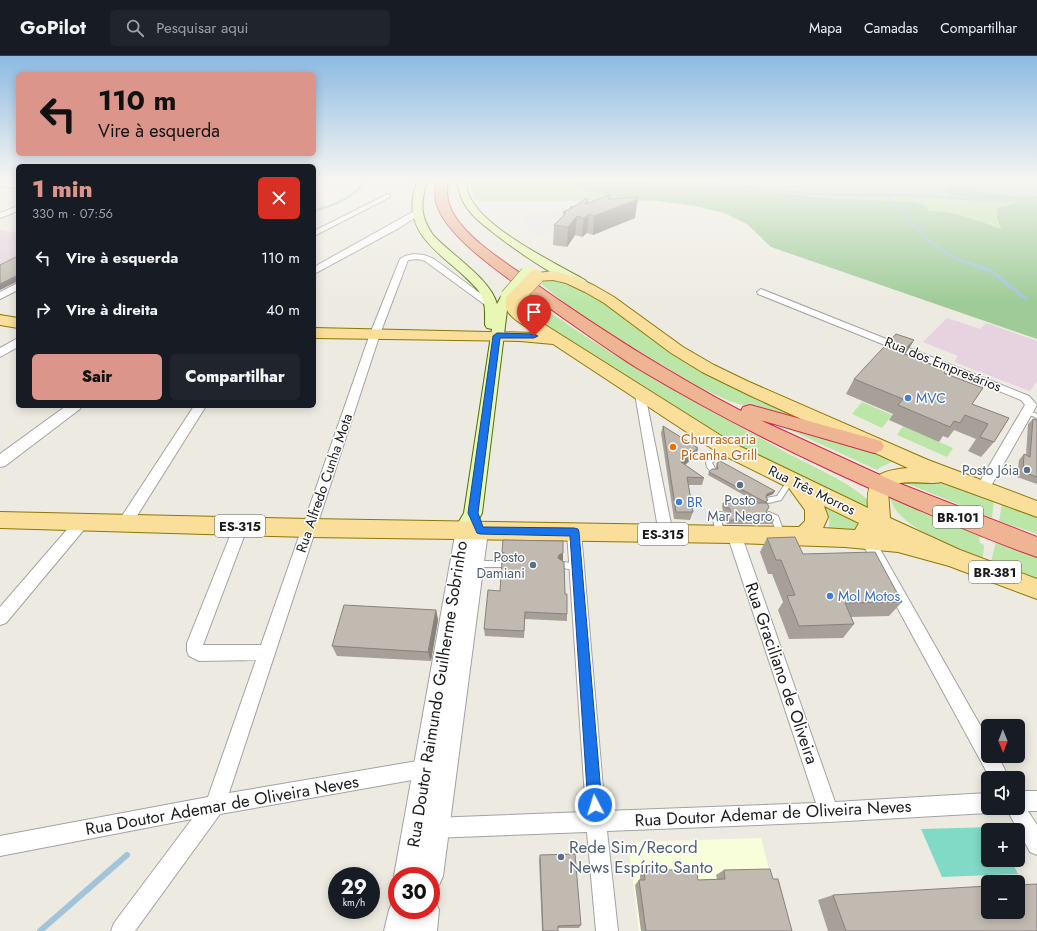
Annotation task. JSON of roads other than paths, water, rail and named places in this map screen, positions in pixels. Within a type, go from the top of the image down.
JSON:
[{"type":"highway","points":[[453,221],[460,231],[475,245],[514,276],[592,332],[704,399],[803,450],[863,485],[879,492]]},
{"type":"highway","points":[[704,399],[874,446]]},
{"type":"highway","name":"BR-101","points":[[879,492],[1037,547]]},
{"type":"main road","points":[[419,221],[428,238],[468,273],[488,295],[491,304],[492,326],[497,336]]},
{"type":"main road","points":[[485,221],[499,234],[609,301],[692,360],[874,446],[982,490],[1037,509]]},
{"type":"main road","points":[[510,298],[531,275],[533,263],[523,248]]},
{"type":"main road","points":[[531,275],[558,276],[581,283]]},
{"type":"main road","name":"Rua Doutor Raimundo Guilherme Sobrinho","points":[[472,525],[502,306],[510,298]]},
{"type":"main road","name":"Rua Três Morros","points":[[510,298],[513,308],[518,314],[724,447],[793,481],[863,533],[914,540],[952,557],[1037,589]]},
{"type":"main road","points":[[0,320],[16,323]]},
{"type":"main road","points":[[316,333],[534,336],[558,340]]},
{"type":"main road","points":[[863,533],[880,514],[879,492],[888,479],[910,475],[935,476],[958,480]]},
{"type":"main road","points":[[793,481],[813,505],[817,514],[816,522],[812,529],[804,536]]},
{"type":"main road","points":[[879,492],[892,520],[914,540]]},
{"type":"main road","name":"ES-315","points":[[0,520],[308,528],[472,525],[574,532],[666,534],[726,528],[782,535],[804,536],[863,533],[952,557]]},
{"type":"street","points":[[316,233],[340,221]]},
{"type":"street","points":[[316,270],[404,221]]},
{"type":"street","points":[[396,226],[420,224]]},
{"type":"street","name":"Rua Alfredo Cunha Mota","points":[[122,931],[215,805],[375,334],[403,262],[409,257],[431,260],[491,304]]},
{"type":"street","points":[[0,296],[16,287]]},
{"type":"street","name":"Rua dos Empresários","points":[[761,292],[1026,398],[1031,405],[1032,414],[987,479],[982,490]]},
{"type":"street","points":[[0,354],[16,343]]},
{"type":"street","points":[[640,394],[666,534]]},
{"type":"street","points":[[0,462],[72,408]]},
{"type":"street","points":[[125,523],[199,408]]},
{"type":"street","points":[[0,618],[82,522]]},
{"type":"street","name":"Rua Doutor Raimundo Guilherme Sobrinho","points":[[408,867],[414,829],[434,767],[466,628],[476,564],[472,525]]},
{"type":"street","name":"Rua Doutor Raimundo Guilherme Sobrinho","points":[[431,867],[436,827],[434,767],[472,525]]},
{"type":"street","points":[[241,526],[194,648],[195,651],[199,653],[267,652]]},
{"type":"street","name":"Rua Graciliano de Oliveira","points":[[726,528],[829,812]]},
{"type":"street","points":[[574,532],[569,566],[607,931]]},
{"type":"street","points":[[863,533],[996,771]]},
{"type":"street","name":"Rua Doutor Ademar de Oliveira Neves","points":[[0,846],[215,805],[434,767]]},
{"type":"street","points":[[1025,801],[1037,800]]},
{"type":"street","name":"Rua Doutor Ademar de Oliveira Neves","points":[[414,829],[829,812],[981,803]]},
{"type":"street","points":[[1020,815],[1037,845]]},
{"type":"street","points":[[398,931],[400,919]]},
{"type":"street","points":[[423,931],[425,919]]},
{"type":"lane","points":[[713,470],[710,468],[709,463],[724,447]]},
{"type":"lane","points":[[769,500],[779,498],[793,481]]},
{"type":"lane","points":[[768,515],[772,516],[777,521],[782,535]]},
{"type":"lane","points":[[476,564],[502,564]]},
{"type":"waterway","points":[[909,221],[946,253],[964,262],[981,267]]},
{"type":"waterway","points":[[981,267],[991,271],[1026,299]]},
{"type":"waterway","points":[[40,931],[127,855]]},
{"type":"place","name":"MVC","points":[[908,398]]},
{"type":"place","name":"Churrascaria Picanha Grill","points":[[673,447]]},
{"type":"place","name":"Posto Jóia","points":[[1027,470]]},
{"type":"place","name":"Posto Mar Negro","points":[[740,485]]},
{"type":"place","name":"BR","points":[[679,502]]},
{"type":"place","name":"Posto Damiani","points":[[533,565]]},
{"type":"place","name":"Mol Motos","points":[[830,596]]},
{"type":"place","name":"Rede Sim/Record News Espírito Santo","points":[[561,857]]}]
